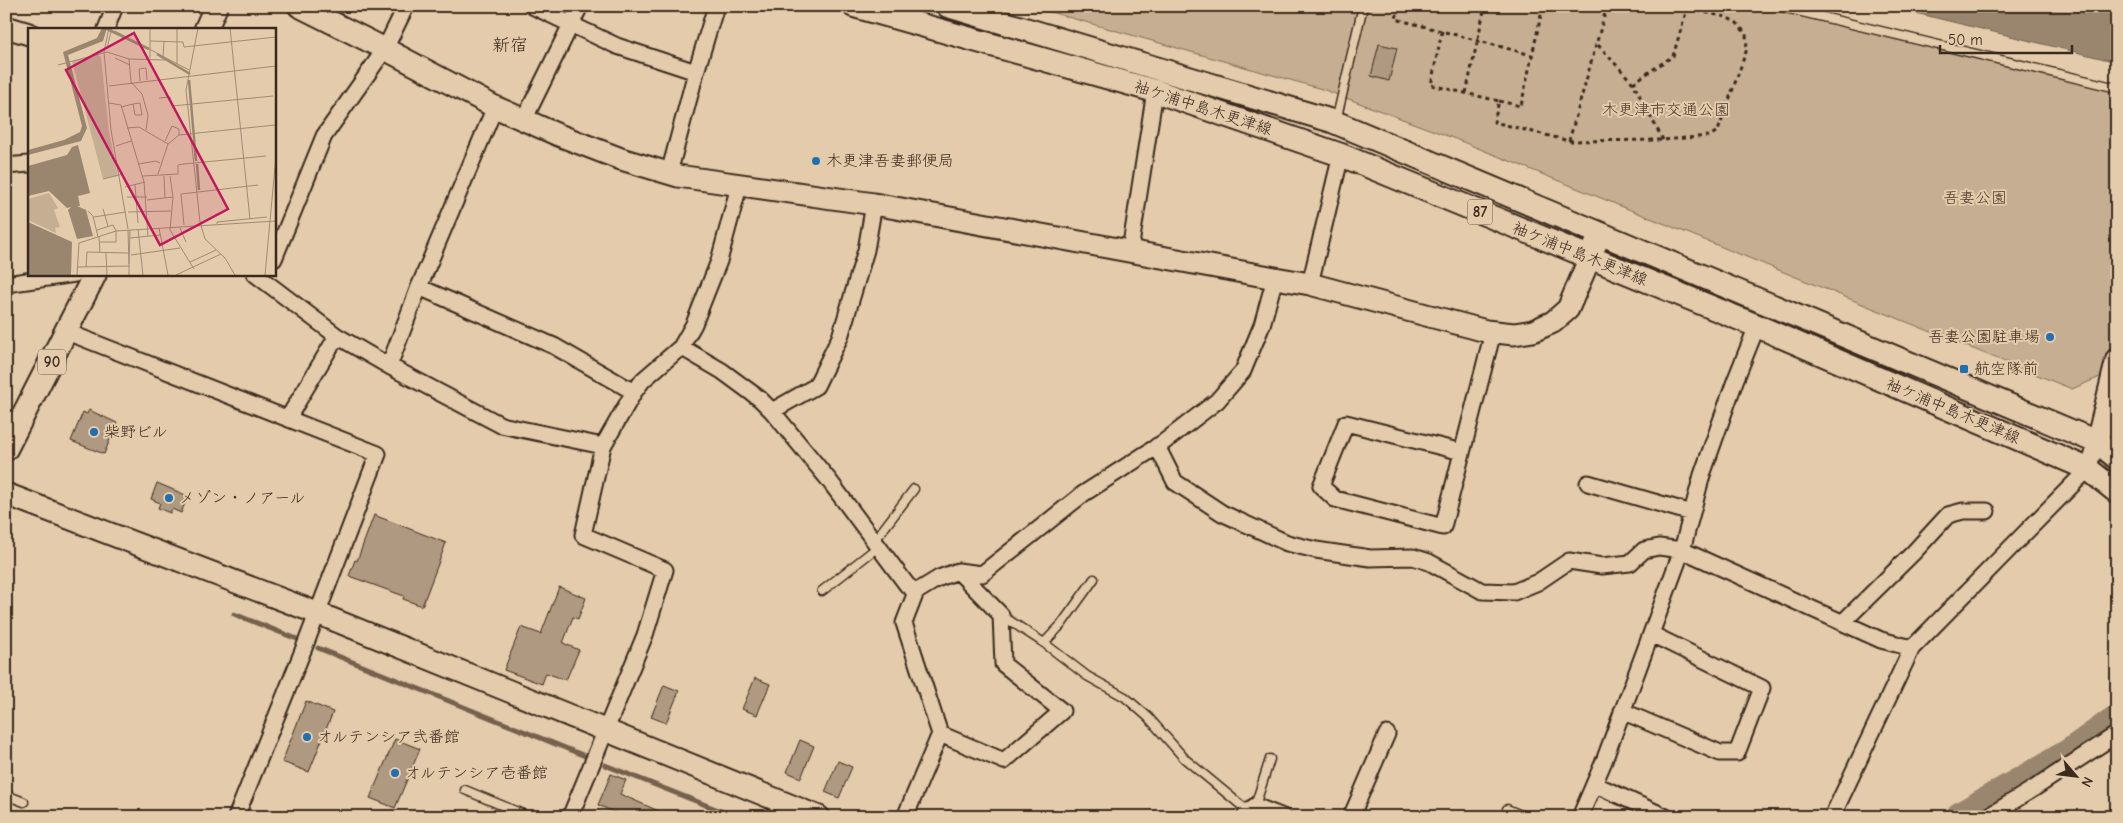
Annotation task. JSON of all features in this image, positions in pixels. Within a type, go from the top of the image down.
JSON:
[{"type":"main road","points":[[206,28],[216,6]]},
{"type":"main road","name":"袖ケ浦中島木更津線","points":[[854,6],[1155,90],[1341,155],[1757,326],[2088,469],[2117,492]]},
{"type":"main road","name":"袖ケ浦中島木更津線","points":[[948,6],[1336,123],[2097,442],[2117,458]]},
{"type":"main road","name":"90","points":[[6,449],[95,275]]},
{"type":"street","points":[[106,28],[115,6]]},
{"type":"street","points":[[299,6],[495,107],[621,159],[669,174],[695,180],[874,204],[1310,284],[1493,332],[1514,334],[1533,330],[1553,322],[1568,309],[1600,234]]},
{"type":"street","points":[[275,257],[324,136],[385,49],[406,6]]},
{"type":"street","points":[[532,6],[618,46],[696,72]]},
{"type":"street","points":[[524,120],[580,6]]},
{"type":"street","points":[[669,174],[716,6]]},
{"type":"street","points":[[6,27],[28,34]]},
{"type":"street","points":[[1130,251],[1155,90]]},
{"type":"street","points":[[389,366],[419,287],[495,107]]},
{"type":"street","points":[[1310,284],[1341,155]]},
{"type":"street","points":[[6,166],[28,164]]},
{"type":"street","points":[[570,817],[645,635],[665,570],[583,535],[603,446],[643,380],[681,347],[704,303],[729,227],[739,186]]},
{"type":"street","points":[[772,411],[816,386],[828,362],[840,337],[863,259],[874,204]]},
{"type":"street","points":[[6,284],[68,275]]},
{"type":"street","points":[[263,276],[337,336],[389,366],[501,425],[603,446]]},
{"type":"street","points":[[906,817],[940,734],[924,679],[904,623],[916,592],[939,578],[958,571],[982,574],[1083,494],[1157,446],[1217,401],[1243,371],[1262,325],[1275,278]]},
{"type":"street","points":[[419,287],[554,346],[634,392]]},
{"type":"street","points":[[1580,817],[1652,634],[1682,550],[1702,475],[1735,381],[1757,326]]},
{"type":"street","points":[[67,332],[378,454],[236,817]]},
{"type":"street","points":[[1462,452],[1346,422],[1321,486],[1335,499],[1443,527],[1493,332]]},
{"type":"street","points":[[288,418],[337,336]]},
{"type":"street","points":[[681,347],[722,371],[760,399],[772,411],[828,479],[907,585],[916,592]]},
{"type":"street","points":[[1832,817],[1912,648],[2088,469],[2097,442],[2117,359]]},
{"type":"street","points":[[1157,446],[1175,482],[1222,514],[1287,543],[1316,550],[1370,558],[1413,557],[1429,562],[1482,591],[1514,592],[1538,582],[1569,561],[1602,566],[1630,564],[1644,550],[1659,547],[1682,550],[1881,640],[1912,648]]},
{"type":"street","points":[[1588,482],[1692,513]]},
{"type":"street","points":[[6,494],[317,613],[819,817]]},
{"type":"street","points":[[1843,622],[1948,515],[1963,511],[1987,511]]},
{"type":"street","points":[[940,734],[1004,761],[1062,711],[1003,664],[1001,615],[958,571]]},
{"type":"street","points":[[1622,712],[1720,753],[1737,753],[1762,688],[1652,634]]},
{"type":"street","points":[[1351,817],[1387,734]]},
{"type":"street","points":[[1987,817],[2117,734]]},
{"type":"street","points":[[1594,784],[1666,817]]},
{"type":"street","points":[[1249,811],[1283,817]]},
{"type":"lane","points":[[1336,123],[1363,6]]},
{"type":"lane","points":[[1777,6],[2117,88]]},
{"type":"lane","points":[[822,590],[877,543],[914,489]]},
{"type":"lane","points":[[1044,643],[1061,625],[1094,580]]},
{"type":"lane","points":[[1001,615],[1044,643],[1087,676],[1125,697],[1148,717],[1185,759],[1249,811],[1270,759]]},
{"type":"lane","points":[[465,790],[530,817]]},
{"type":"lane","points":[[6,795],[24,802]]},
{"type":"lane","points":[[1507,808],[1526,817]]},
{"type":"path","points":[[1399,6],[1396,19],[1532,55]]},
{"type":"path","points":[[1466,93],[1485,6]]},
{"type":"path","points":[[1442,31],[1431,84],[1521,106],[1544,6]]},
{"type":"path","points":[[1568,141],[1607,6]]},
{"type":"path","points":[[1499,101],[1494,122],[1568,141],[1663,140],[1709,136],[1718,131],[1747,49],[1746,34],[1737,22],[1726,17],[1675,6]]},
{"type":"path","points":[[1633,83],[1673,56],[1687,9]]},
{"type":"path","points":[[1597,45],[1633,83],[1663,140]]},
{"type":"green space","name":"吾妻公園","points":[[1029,6],[1775,6],[2117,88],[2117,359],[2114,371],[2072,389],[1453,138],[1322,89]]},
{"type":"shaded area","points":[[1887,6],[2117,6],[2117,62]]},
{"type":"building","points":[[1379,44],[1397,48],[1389,81],[1371,76]]},
{"type":"building","name":"柴野ビル","points":[[89,410],[117,423],[104,454],[71,441],[83,412],[87,414]]},
{"type":"building","name":"メゾン・ノアール","points":[[157,483],[188,496],[181,513],[172,509],[170,513],[158,508],[160,503],[151,499]]},
{"type":"building","points":[[374,515],[446,543],[422,606],[403,599],[404,596],[349,576],[355,560],[357,561]]},
{"type":"building","points":[[559,587],[586,598],[578,619],[573,617],[563,643],[579,650],[566,680],[546,673],[542,684],[504,670],[521,627],[541,634]]},
{"type":"building","points":[[755,678],[770,684],[757,715],[742,709]]},
{"type":"building","points":[[664,685],[679,691],[666,723],[651,717]]},
{"type":"building","name":"オルテンシア弐番館","points":[[306,701],[333,712],[309,772],[282,762]]},
{"type":"building","name":"オルテンシア壱番館","points":[[395,739],[420,749],[395,808],[370,798]]},
{"type":"building","points":[[800,740],[814,746],[801,778],[787,772]]},
{"type":"building","points":[[838,761],[852,767],[839,798],[825,792]]},
{"type":"building","points":[[611,774],[626,780],[620,794],[672,817],[625,817],[598,805]]},
{"type":"waterway","points":[[234,614],[297,639]]},
{"type":"waterway","points":[[318,648],[585,756]]},
{"type":"waterway","points":[[1961,817],[2068,755],[2117,720]]},
{"type":"waterway","points":[[605,765],[736,817]]},
{"type":"place","name":"木更津吾妻郵便局","points":[[816,161]]},
{"type":"place","name":"吾妻公園駐車場","points":[[2050,337]]},
{"type":"place","name":"航空隊前","points":[[1964,369]]},
{"type":"place","name":"柴野ビル","points":[[94,432]]},
{"type":"place","name":"メゾン・ノアール","points":[[169,498]]},
{"type":"place","name":"オルテンシア弐番館","points":[[307,737]]},
{"type":"place","name":"オルテンシア壱番館","points":[[395,773]]},
{"type":"district","name":"新宿","points":[[510,45]]},
{"type":"park label","name":"木更津市交通公園","points":[[1666,110]]}]
